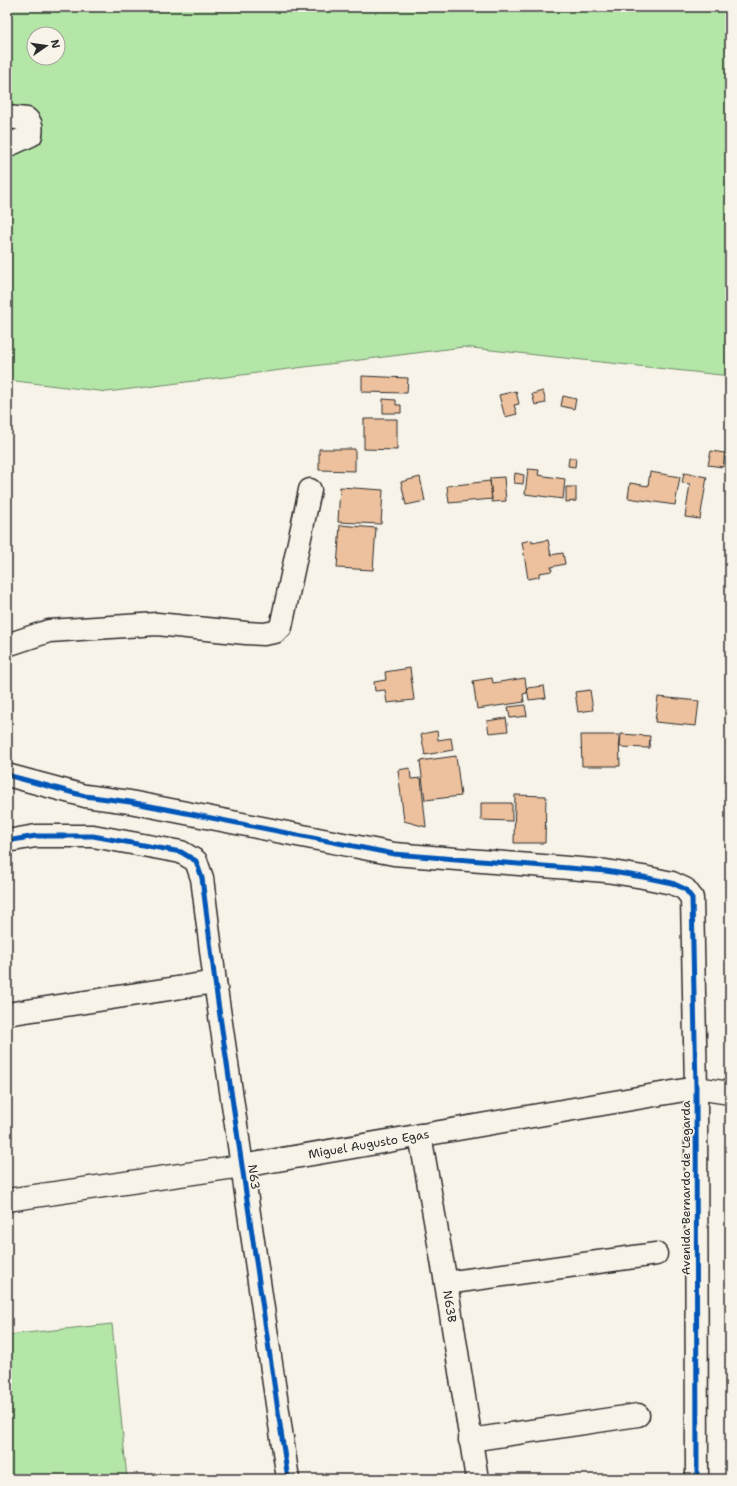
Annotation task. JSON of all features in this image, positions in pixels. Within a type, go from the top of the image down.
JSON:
[{"type":"street","points":[[7,117],[27,119],[32,129],[31,135],[7,146]]},
{"type":"street","points":[[7,645],[49,632],[157,624],[246,633],[264,634],[275,632],[281,627],[310,490]]},
{"type":"street","name":"Avenida Bernardo de Legarda","points":[[7,775],[85,796],[130,802],[394,854],[606,871],[672,883],[685,889],[692,898],[696,1088],[696,1479]]},
{"type":"street","name":"N63","points":[[7,840],[36,836],[93,836],[181,852],[196,861],[202,878],[215,982],[288,1479]]},
{"type":"street","points":[[7,1014],[215,982]]},
{"type":"street","name":"Miguel Augusto Egas","points":[[7,1200],[242,1166],[696,1088],[730,1093]]},
{"type":"street","name":"N63B","points":[[420,1135],[446,1283],[477,1479]]},
{"type":"street","points":[[446,1283],[656,1254]]},
{"type":"street","points":[[470,1440],[638,1415]]},
{"type":"green space","points":[[7,7],[730,7],[730,376],[463,347],[107,392],[7,380]]},
{"type":"green space","points":[[112,1324],[127,1479],[7,1479],[7,1335]]},
{"type":"building","points":[[362,376],[408,378],[407,393],[362,392]]},
{"type":"building","points":[[516,391],[519,404],[514,405],[517,414],[505,417],[499,395]]},
{"type":"building","points":[[543,391],[546,403],[535,405],[532,394]]},
{"type":"building","points":[[563,396],[576,399],[574,409],[561,406]]},
{"type":"building","points":[[383,399],[396,400],[396,405],[401,405],[401,413],[383,413]]},
{"type":"building","points":[[364,419],[397,419],[397,450],[364,449]]},
{"type":"building","points":[[319,449],[355,449],[355,471],[319,470]]},
{"type":"building","points":[[711,451],[725,453],[723,467],[708,465]]},
{"type":"building","points":[[569,458],[576,458],[575,467],[568,466]]},
{"type":"building","points":[[528,469],[539,470],[538,475],[565,479],[563,499],[525,494]]},
{"type":"building","points":[[650,472],[680,477],[675,505],[628,498],[630,483],[648,486]]},
{"type":"building","points":[[515,473],[524,475],[523,484],[514,483]]},
{"type":"building","points":[[684,473],[707,477],[700,519],[685,517],[690,484],[682,483]]},
{"type":"building","points":[[420,477],[425,501],[406,505],[401,482]]},
{"type":"building","points":[[504,477],[506,501],[492,502],[490,478]]},
{"type":"building","points":[[490,481],[492,499],[449,503],[447,486]]},
{"type":"building","points":[[340,487],[383,490],[381,524],[338,522]]},
{"type":"building","points":[[566,487],[576,487],[576,501],[566,502]]},
{"type":"building","points":[[340,525],[376,528],[373,570],[337,568]]},
{"type":"building","points":[[532,540],[532,543],[548,540],[551,555],[563,553],[565,564],[551,567],[552,571],[539,573],[539,577],[528,579],[522,542]]},
{"type":"building","points":[[410,668],[414,700],[387,703],[385,690],[375,691],[374,682],[386,680],[385,672]]},
{"type":"building","points":[[492,678],[493,683],[525,678],[527,693],[523,694],[524,702],[477,709],[473,681]]},
{"type":"building","points":[[544,686],[546,698],[529,700],[527,688]]},
{"type":"building","points":[[590,690],[593,710],[578,712],[575,692]]},
{"type":"building","points":[[658,697],[699,701],[696,726],[655,722]]},
{"type":"building","points":[[525,705],[527,716],[510,718],[508,707]]},
{"type":"building","points":[[506,718],[508,731],[489,733],[487,721]]},
{"type":"building","points":[[437,731],[438,740],[451,738],[453,750],[425,755],[421,734]]},
{"type":"building","points":[[621,734],[650,736],[649,748],[620,747]]},
{"type":"building","points":[[581,735],[619,735],[620,766],[582,766]]},
{"type":"building","points":[[456,756],[461,796],[425,800],[420,761]]},
{"type":"building","points":[[410,768],[411,779],[421,778],[426,827],[404,821],[398,770]]},
{"type":"building","points":[[515,795],[546,796],[545,843],[514,843]]},
{"type":"building","points":[[481,803],[512,803],[512,821],[481,820]]},
{"type":"cycle path","points":[[7,775],[85,796],[130,802],[394,854],[606,871],[672,883],[685,889],[692,898],[696,1088],[697,1479]]},
{"type":"cycle path","points":[[7,841],[36,836],[93,836],[181,852],[196,861],[202,878],[215,982],[288,1479]]}]
